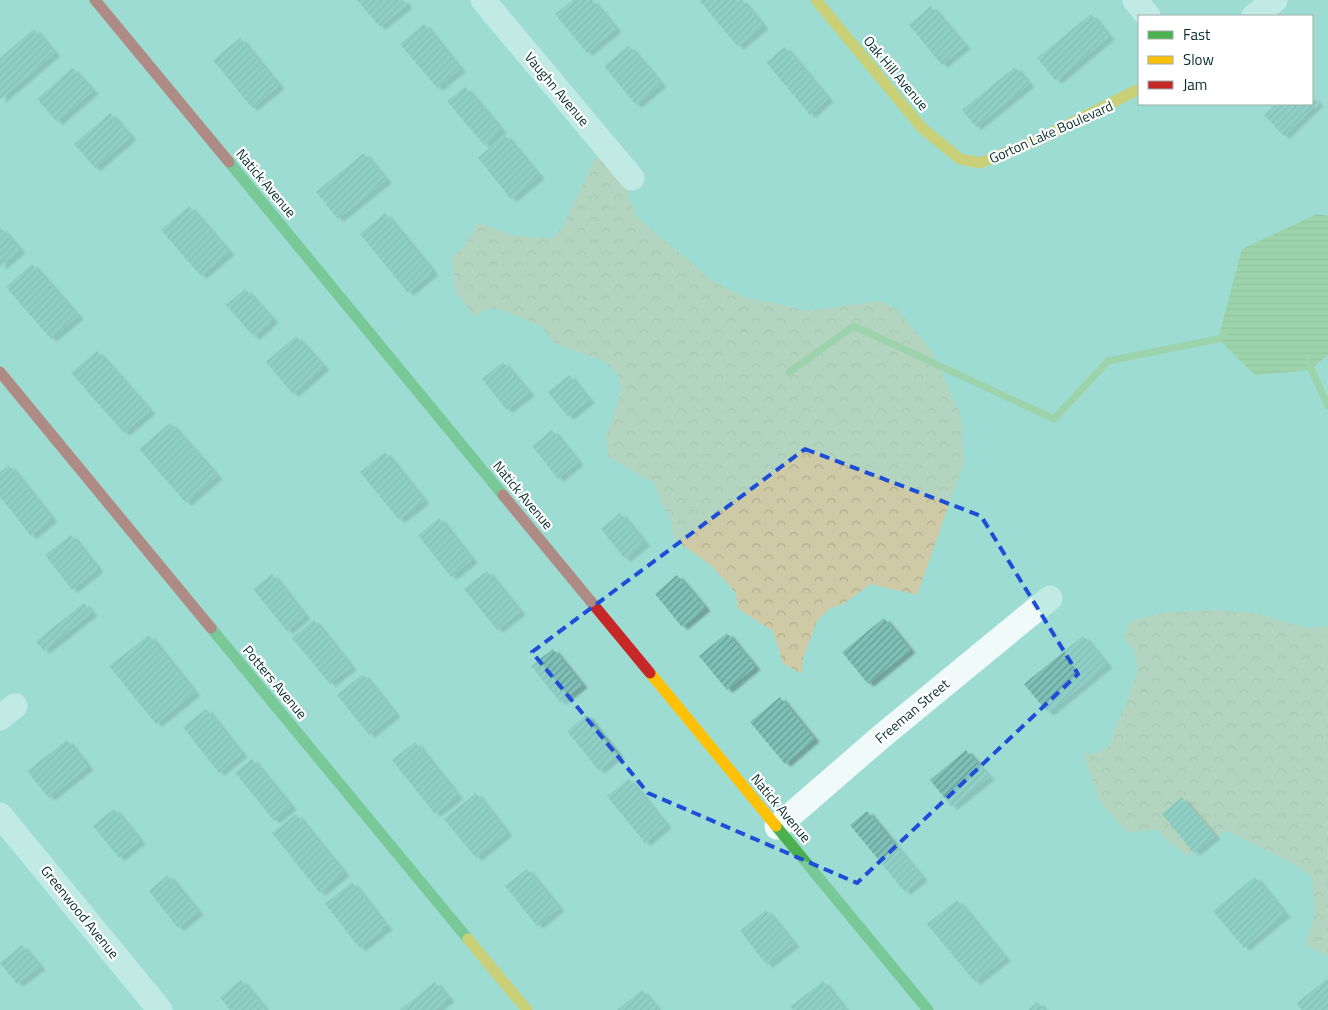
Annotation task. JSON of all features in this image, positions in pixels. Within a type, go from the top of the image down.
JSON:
[{"type":"street","name":"Natick Avenue","points":[[95,0],[928,1010]]},
{"type":"street","name":"Vaughn Avenue","points":[[483,0],[632,178]]},
{"type":"street","name":"Oak Hill Avenue","points":[[816,0],[922,128],[960,159]]},
{"type":"street","points":[[1135,0],[1147,15]]},
{"type":"street","points":[[1255,15],[1275,0]]},
{"type":"street","name":"Gorton Lake Boulevard","points":[[960,159],[980,163],[1038,140],[1138,90]]},
{"type":"street","name":"Potters Avenue","points":[[0,372],[527,1010]]},
{"type":"street","name":"Freeman Street","points":[[777,827],[882,736],[1050,598]]},
{"type":"street","name":"Greenwood Avenue","points":[[0,815],[160,1010]]},
{"type":"highlighted area","points":[[805,449],[981,516],[1078,674],[857,883],[648,793],[532,652]]},
{"type":"green space","points":[[599,150],[620,173],[637,218],[713,281],[743,297],[808,311],[878,301],[896,309],[931,350],[961,415],[964,462],[917,595],[871,584],[843,604],[829,609],[817,621],[803,658],[802,674],[783,663],[773,631],[738,609],[736,593],[712,566],[674,539],[670,516],[662,505],[654,483],[608,457],[606,436],[622,389],[617,374],[605,362],[554,343],[541,326],[498,309],[486,309],[475,317],[455,291],[452,256],[461,250],[479,223],[513,236],[552,238],[562,228]]},
{"type":"green space","points":[[1213,610],[1255,613],[1306,628],[1328,626],[1328,956],[1305,945],[1315,916],[1312,878],[1300,867],[1227,831],[1197,846],[1188,857],[1156,830],[1127,832],[1100,802],[1083,754],[1092,754],[1108,747],[1138,671],[1135,652],[1124,639],[1129,622],[1160,613]]},
{"type":"shaded area","points":[[1317,214],[1328,216],[1328,355],[1310,370],[1255,375],[1218,339],[1242,249]]},
{"type":"building","points":[[357,0],[403,0],[407,5],[380,27]]},
{"type":"building","points":[[573,0],[592,0],[616,29],[587,53],[555,14]]},
{"type":"building","points":[[699,0],[742,0],[763,26],[738,47]]},
{"type":"building","points":[[931,6],[965,46],[942,65],[909,25]]},
{"type":"building","points":[[1091,14],[1109,37],[1056,81],[1037,58]]},
{"type":"building","points":[[424,24],[460,69],[437,88],[400,44]]},
{"type":"building","points":[[34,29],[55,53],[0,100],[0,58]]},
{"type":"building","points":[[240,38],[279,86],[252,108],[213,60]]},
{"type":"building","points":[[629,46],[661,84],[636,105],[604,66]]},
{"type":"building","points":[[785,47],[828,99],[810,115],[766,62]]},
{"type":"building","points":[[1015,67],[1029,84],[976,127],[962,110]]},
{"type":"building","points":[[72,68],[93,91],[57,122],[37,99]]},
{"type":"building","points":[[465,87],[501,130],[484,145],[447,101]]},
{"type":"building","points":[[1313,98],[1318,103],[1284,136],[1264,115],[1275,105],[1313,105]]},
{"type":"building","points":[[110,113],[131,137],[95,168],[74,144]]},
{"type":"building","points":[[505,135],[539,176],[511,199],[478,158]]},
{"type":"building","points":[[364,153],[386,180],[338,219],[316,192]]},
{"type":"building","points":[[189,206],[229,252],[201,276],[161,230]]},
{"type":"building","points":[[385,213],[433,272],[408,293],[360,234]]},
{"type":"building","points":[[0,227],[20,250],[0,267]]},
{"type":"building","points":[[32,264],[78,316],[51,339],[6,287]]},
{"type":"building","points":[[245,289],[273,320],[254,337],[226,305]]},
{"type":"building","points":[[296,336],[324,367],[293,394],[266,362]]},
{"type":"building","points":[[97,351],[150,411],[124,433],[71,373]]},
{"type":"building","points":[[503,362],[529,393],[507,410],[482,379]]},
{"type":"building","points":[[569,375],[589,400],[568,417],[548,392]]},
{"type":"building","points":[[170,423],[217,476],[186,503],[139,449]]},
{"type":"building","points":[[552,430],[578,462],[558,479],[532,446]]},
{"type":"building","points":[[385,452],[424,501],[399,520],[360,472]]},
{"type":"building","points":[[9,465],[52,519],[31,536],[0,497],[0,472]]},
{"type":"building","points":[[620,513],[645,543],[625,559],[601,529]]},
{"type":"building","points":[[439,518],[472,560],[451,577],[418,535]]},
{"type":"building","points":[[71,535],[98,569],[72,590],[45,555]]},
{"type":"building","points":[[487,571],[520,612],[497,630],[464,589]]},
{"type":"building","points":[[272,574],[305,616],[287,631],[253,589]]},
{"type":"building","points":[[677,575],[705,608],[682,627],[655,594]]},
{"type":"building","points":[[84,603],[92,613],[44,651],[36,641]]},
{"type":"building","points":[[884,618],[910,650],[868,684],[842,652]]},
{"type":"building","points":[[314,620],[351,667],[330,684],[292,638]]},
{"type":"building","points":[[727,633],[755,667],[727,690],[699,656]]},
{"type":"building","points":[[149,635],[195,693],[156,724],[109,666]]},
{"type":"building","points":[[1083,636],[1107,665],[1048,713],[1024,684]]},
{"type":"building","points":[[553,649],[582,685],[560,702],[531,666]]},
{"type":"building","points":[[363,674],[395,714],[369,735],[337,695]]},
{"type":"building","points":[[780,697],[814,739],[785,764],[750,722]]},
{"type":"building","points":[[206,709],[242,754],[219,773],[183,727]]},
{"type":"building","points":[[586,715],[618,755],[599,771],[567,731]]},
{"type":"building","points":[[67,740],[88,767],[49,798],[27,771]]},
{"type":"building","points":[[415,742],[458,796],[435,814],[392,760]]},
{"type":"building","points":[[966,750],[989,777],[952,807],[930,780]]},
{"type":"building","points":[[252,759],[291,807],[274,821],[235,772]]},
{"type":"building","points":[[629,779],[666,825],[645,843],[607,796]]},
{"type":"building","points":[[476,793],[507,833],[476,858],[444,819]]},
{"type":"building","points":[[1182,797],[1215,836],[1194,853],[1162,814]]},
{"type":"building","points":[[114,809],[140,841],[119,858],[93,826]]},
{"type":"building","points":[[867,811],[922,878],[905,892],[850,825]]},
{"type":"building","points":[[296,814],[344,873],[320,893],[272,833]]},
{"type":"building","points":[[527,869],[559,908],[537,926],[505,886]]},
{"type":"building","points":[[168,875],[198,912],[178,928],[149,891]]},
{"type":"building","points":[[1255,877],[1285,914],[1244,948],[1213,911]]},
{"type":"building","points":[[352,882],[387,927],[360,948],[325,904]]},
{"type":"building","points":[[957,900],[1005,958],[975,982],[927,924]]},
{"type":"building","points":[[766,910],[794,944],[767,965],[740,931]]},
{"type":"building","points":[[22,945],[40,967],[17,984],[0,963]]},
{"type":"building","points":[[1328,978],[1328,1010],[1302,1010],[1297,1003]]},
{"type":"building","points":[[241,980],[266,1010],[230,1010],[220,997]]},
{"type":"building","points":[[823,981],[845,1010],[793,1010],[790,1007]]},
{"type":"building","points":[[435,982],[449,999],[435,1010],[400,1010]]},
{"type":"building","points":[[642,990],[658,1010],[617,1010]]},
{"type":"building","points":[[1038,1002],[1044,1010],[1028,1010]]},
{"type":"waterway","points":[[789,372],[854,326],[1054,419],[1108,361],[1218,339],[1225,335]]},
{"type":"waterway","points":[[1308,362],[1328,406]]},
{"type":"traffic: fast","points":[[229,162],[503,495]]},
{"type":"traffic: fast","points":[[211,628],[468,939]]},
{"type":"traffic: fast","points":[[776,826],[928,1010]]},
{"type":"traffic: slow","points":[[816,0],[922,128],[960,159],[980,163],[1038,140],[1138,90]]},
{"type":"traffic: slow","points":[[650,673],[776,826]]},
{"type":"traffic: slow","points":[[468,939],[527,1010]]},
{"type":"traffic: jam","points":[[95,0],[229,162]]},
{"type":"traffic: jam","points":[[0,372],[211,628]]},
{"type":"traffic: jam","points":[[503,495],[650,673]]}]
